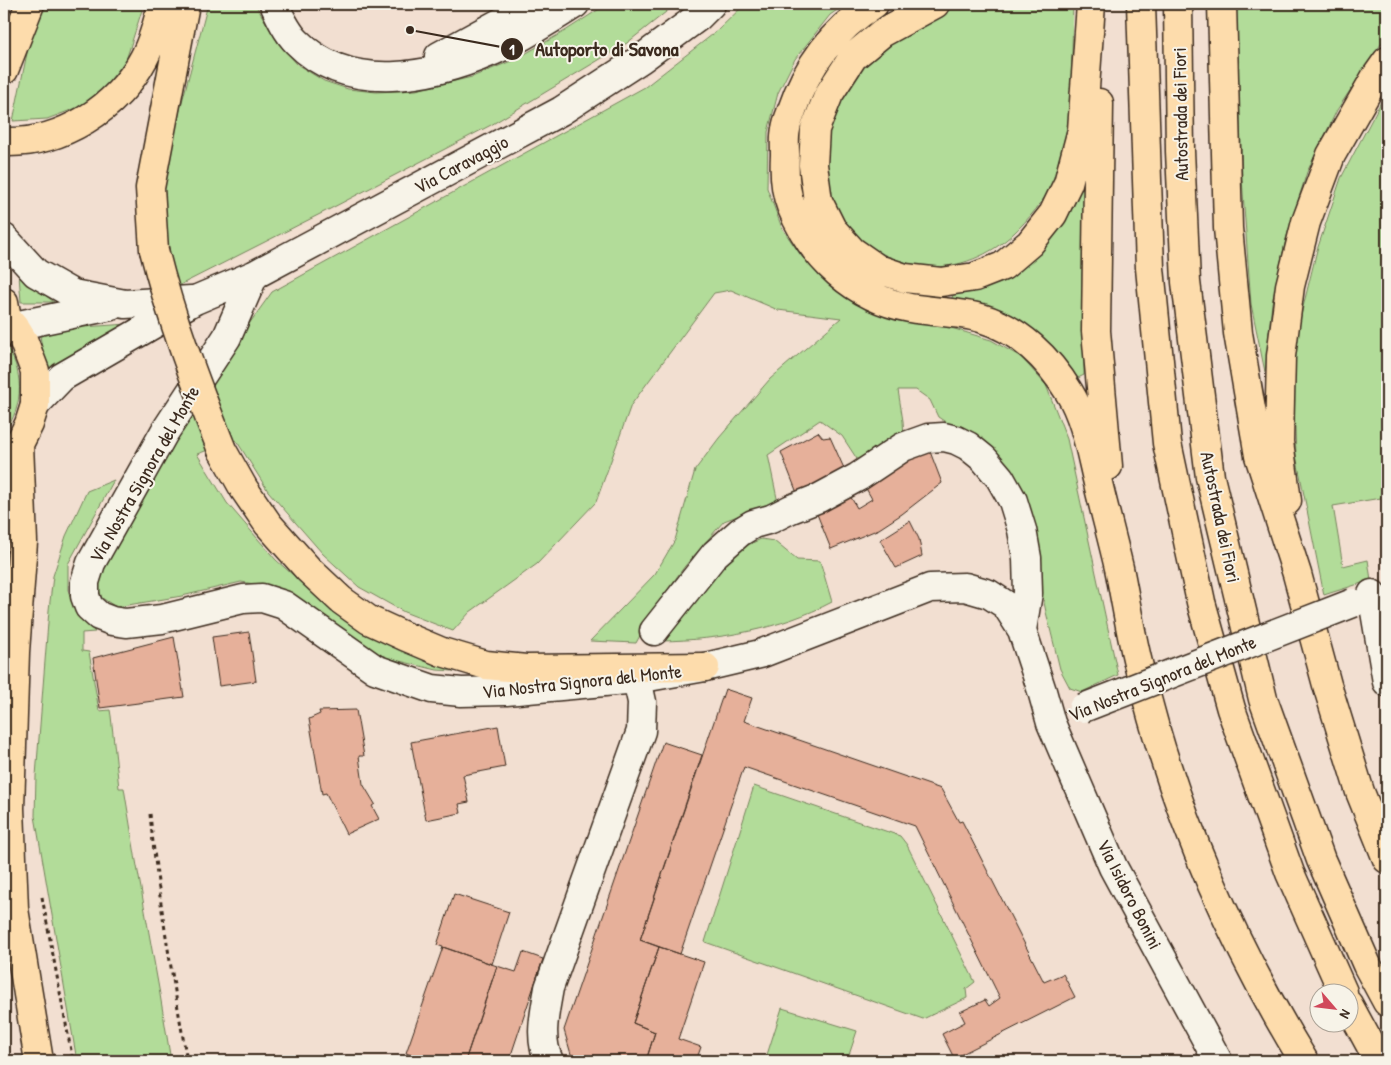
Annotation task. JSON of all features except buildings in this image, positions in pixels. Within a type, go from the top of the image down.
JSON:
[{"type":"main road","points":[[4,70],[30,4]]},
{"type":"main road","points":[[4,142],[29,141],[49,137],[97,113],[117,95],[144,59],[154,36],[162,4]]},
{"type":"main road","points":[[185,4],[150,188],[154,250],[174,324],[222,450],[244,489],[268,524],[308,569],[341,600],[369,620],[442,652],[486,665],[526,670],[704,667]]},
{"type":"main road","points":[[874,4],[834,35],[816,60],[797,94],[786,129],[784,168],[789,204],[807,238],[833,271],[865,293],[906,307],[980,318],[1003,327],[1030,344],[1053,367],[1071,395],[1083,423],[1118,567],[1139,669],[1152,717],[1186,823],[1222,908],[1276,1016],[1304,1061]]},
{"type":"main road","points":[[934,4],[882,33],[853,57],[829,94],[815,129],[813,165],[818,201],[832,229],[852,251],[878,269],[905,278],[941,282],[975,277],[1003,266],[1030,243],[1053,214],[1068,183],[1082,130],[1091,4]]},
{"type":"main road","points":[[1096,4],[1099,114],[1096,331],[1118,567]]},
{"type":"main road","name":"Autostrada dei Fiori","points":[[1141,4],[1150,268],[1167,443],[1201,602],[1231,709],[1290,873],[1338,982]]},
{"type":"main road","name":"Autostrada dei Fiori","points":[[1178,4],[1180,151],[1186,282],[1210,477],[1263,699],[1321,860],[1367,965],[1387,1002]]},
{"type":"main road","points":[[1222,4],[1228,228],[1238,333],[1259,456],[1297,574],[1326,685],[1360,792],[1387,859]]},
{"type":"main road","points":[[1297,574],[1279,442],[1281,356],[1290,286],[1306,222],[1331,154],[1375,78],[1387,61]]},
{"type":"main road","points":[[7,316],[24,342],[35,371],[34,405],[29,424],[12,449],[23,542],[15,662],[9,897],[39,1061]]},
{"type":"main road","points":[[1358,1022],[1380,1061]]},
{"type":"street","points":[[274,4],[281,20],[297,42],[320,61],[342,71],[373,77],[401,76],[443,68],[493,51],[575,4]]},
{"type":"street","points":[[401,76],[534,4]]},
{"type":"street","name":"Via Caravaggio","points":[[34,405],[62,377],[195,300],[254,275],[561,111],[641,59],[698,18],[711,4]]},
{"type":"street","name":"Via Caravaggio","points":[[4,238],[36,273],[73,294],[125,304]]},
{"type":"street","name":"Via Nostra Signora del Monte","points":[[254,275],[227,337],[164,433],[91,563],[85,582],[85,596],[90,607],[99,616],[112,621],[126,623],[162,619],[243,599],[262,598],[284,605],[375,668],[432,690],[461,692],[506,691],[637,679],[704,667],[760,654],[930,588],[965,587],[989,594],[1006,605],[1022,630],[1051,723],[1084,708],[1371,595]]},
{"type":"street","name":"Via Caravaggio","points":[[7,316],[125,304],[195,300]]},
{"type":"street","points":[[654,631],[715,554],[740,532],[754,524],[771,519],[819,498],[858,477],[903,447],[928,438],[944,437],[968,446],[984,459],[1000,478],[1013,502],[1022,530],[1027,558],[1028,593],[1022,630]]},
{"type":"street","points":[[1371,595],[1387,682]]},
{"type":"street","points":[[549,1061],[546,1054],[542,1026],[549,988],[641,730],[642,702],[637,679]]},
{"type":"street","name":"Via Isidoro Bonini","points":[[1051,723],[1113,866],[1218,1061]]},
{"type":"path","points":[[150,814],[162,909],[187,1061]]},
{"type":"green space","points":[[45,4],[144,4],[126,60],[100,93],[79,107],[47,119],[13,121],[32,29]]},
{"type":"green space","points":[[208,4],[255,4],[278,43],[298,65],[324,81],[348,89],[376,92],[416,90],[472,77],[516,59],[607,4],[676,4],[627,43],[491,125],[172,289],[161,202],[165,166]]},
{"type":"green space","points":[[745,4],[846,4],[830,15],[795,59],[778,93],[768,132],[767,188],[782,228],[802,257],[838,292],[879,312],[948,327],[991,340],[1021,357],[1046,385],[1067,439],[1118,675],[1082,692],[1070,688],[1060,669],[1025,511],[962,433],[938,417],[930,400],[916,390],[898,390],[904,437],[857,459],[842,436],[820,420],[768,455],[778,503],[724,521],[685,566],[657,604],[636,643],[590,641],[655,574],[675,540],[695,470],[719,438],[770,379],[841,318],[778,310],[731,290],[714,293],[631,405],[596,502],[537,564],[470,612],[453,631],[404,612],[359,587],[323,554],[268,491],[236,440],[197,454],[227,503],[276,560],[334,611],[487,673],[437,670],[387,658],[348,638],[273,587],[241,582],[182,596],[116,607],[102,598],[96,582],[105,554],[236,342],[272,292],[645,87],[717,31]]},
{"type":"green space","points":[[962,4],[1073,4],[1072,71],[1065,139],[1060,161],[1050,188],[1030,216],[1005,241],[984,254],[962,263],[950,266],[923,267],[895,259],[873,249],[845,225],[832,204],[825,184],[823,163],[825,142],[830,121],[838,102],[849,83],[876,51],[920,24]]},
{"type":"green space","points":[[1236,4],[1387,4],[1387,35],[1337,110],[1307,172],[1286,239],[1272,303],[1265,372],[1251,304],[1242,178]]},
{"type":"green space","points":[[1387,92],[1387,497],[1333,506],[1343,566],[1368,560],[1371,580],[1324,595],[1296,455],[1292,352],[1317,250],[1341,178]]},
{"type":"green space","points":[[1078,189],[1086,190],[1082,276],[1084,375],[1078,378],[1057,352],[1034,332],[951,300],[953,295],[976,290],[1034,258],[1064,221]]},
{"type":"green space","points":[[19,275],[54,302],[21,302]]},
{"type":"green space","points":[[143,323],[47,376],[39,330]]},
{"type":"green space","points":[[4,343],[11,353],[15,364],[18,376],[19,399],[11,422],[4,432]]},
{"type":"green space","points":[[114,480],[68,564],[68,590],[77,615],[95,632],[82,633],[82,651],[89,652],[99,711],[110,710],[119,788],[124,788],[171,1061],[77,1061],[35,816],[36,776],[53,576],[66,536],[87,491]]},
{"type":"green space","points":[[761,539],[774,541],[797,560],[820,561],[832,602],[771,626],[727,635],[662,641],[692,599],[739,549]]},
{"type":"green space","points":[[754,786],[900,836],[907,845],[975,982],[966,989],[967,998],[923,1019],[705,942]]},
{"type":"green space","points":[[782,1008],[857,1031],[847,1061],[765,1061]]},
{"type":"place","name":"Autoporto di Savona","points":[[410,30]]}]
